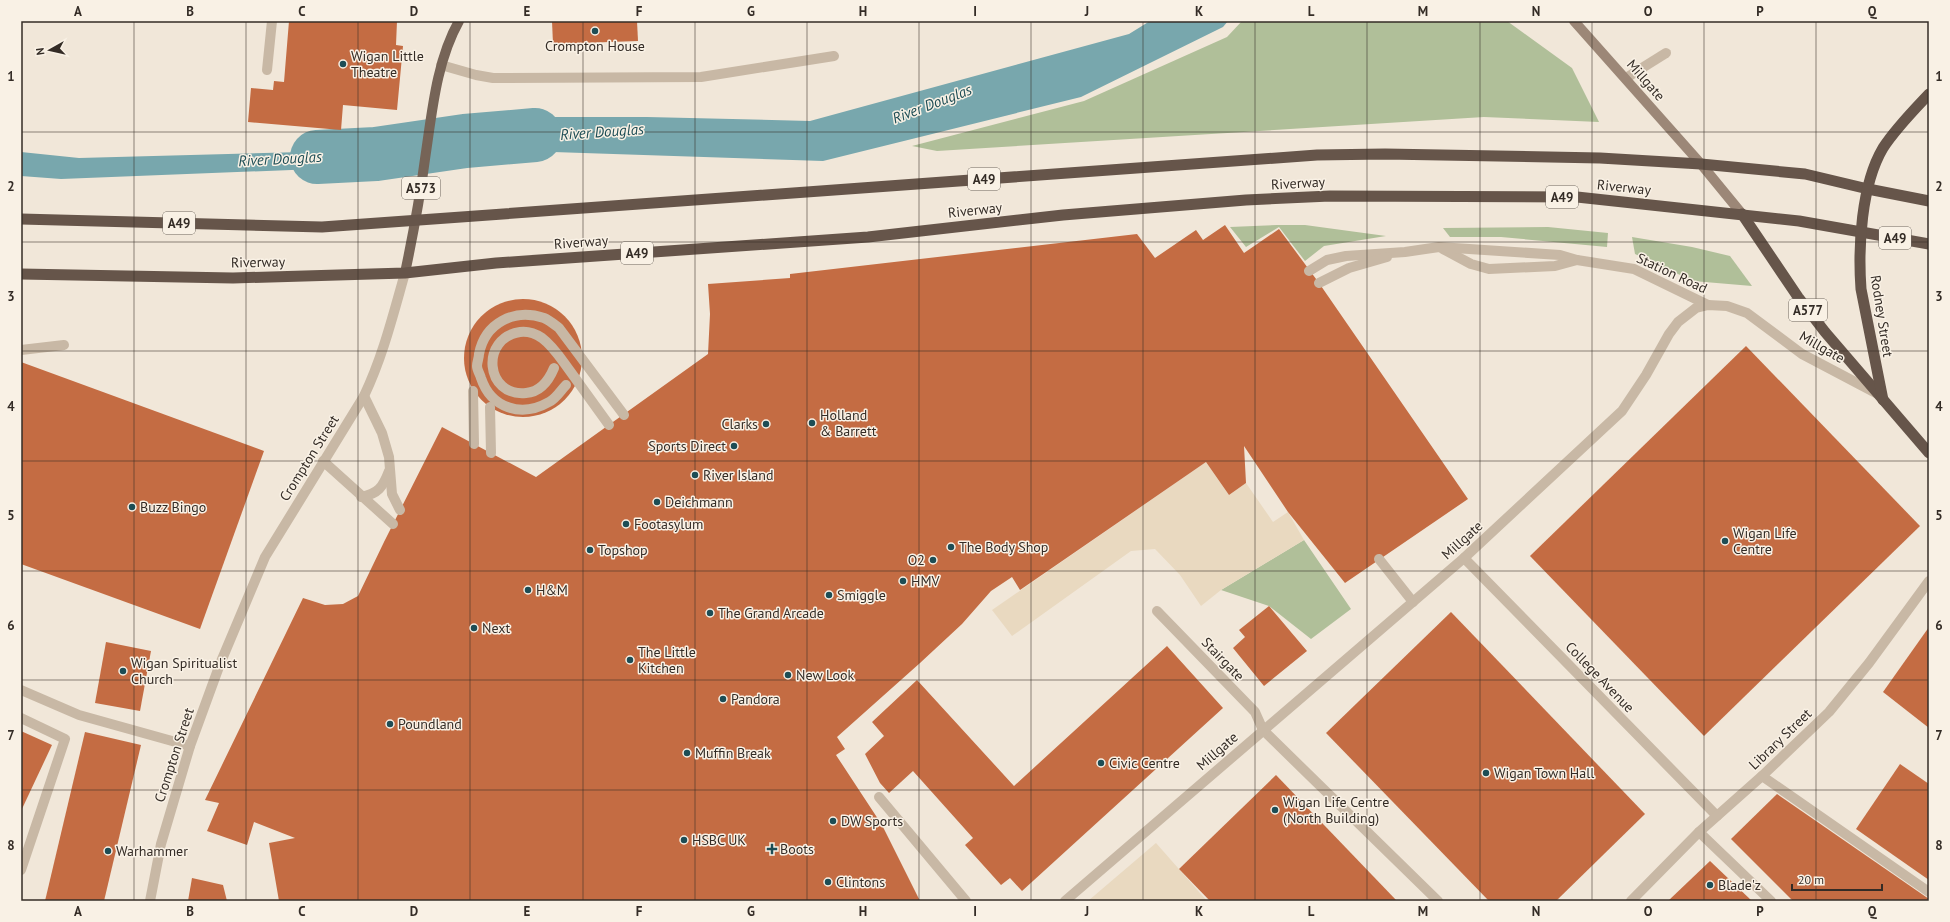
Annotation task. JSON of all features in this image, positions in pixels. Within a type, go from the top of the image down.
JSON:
[{"type":"highway","name":"Rodney Street","points":[[1879,396],[1861,289],[1860,273],[1861,232],[1868,189],[1883,149],[1898,129],[1929,94]]},
{"type":"highway","name":"Riverway","points":[[21,220],[322,226],[1317,155],[1385,154],[1600,158],[1701,164],[1805,174],[1868,189],[1929,201]]},
{"type":"highway","name":"Riverway","points":[[21,274],[233,278],[405,273],[496,263],[868,237],[1071,215],[1246,200],[1330,196],[1577,197],[1799,221],[1929,244]]},
{"type":"highway","name":"A577","points":[[1742,214],[1798,297],[1879,396],[1929,453]]},
{"type":"main road","name":"Crompton Street","points":[[405,273],[416,219],[441,65],[453,32],[459,21]]},
{"type":"main road","name":"Millgate","points":[[1574,21],[1701,164],[1742,214]]},
{"type":"street","points":[[267,70],[272,21]]},
{"type":"street","points":[[1626,78],[1666,53]]},
{"type":"street","points":[[441,65],[476,75],[493,78],[701,77],[834,56]]},
{"type":"street","name":"Station Road","points":[[1439,247],[1471,264],[1489,269],[1555,266],[1576,260]]},
{"type":"street","name":"Station Road","points":[[1309,271],[1327,260],[1346,256],[1405,252],[1439,247],[1560,255],[1576,260],[1634,269],[1708,306]]},
{"type":"street","name":"Station Road","points":[[1319,283],[1349,268],[1405,252]]},
{"type":"street","name":"Crompton Street","points":[[150,901],[161,844],[190,746],[220,664],[265,557],[364,396],[382,354],[405,273]]},
{"type":"street","name":"Millgate","points":[[1065,901],[1464,558],[1622,410],[1646,376],[1668,334],[1678,322],[1696,308],[1708,306],[1727,306],[1747,313],[1802,354],[1879,396]]},
{"type":"street","points":[[566,385],[550,402],[534,409],[514,410],[496,402],[485,390],[477,366],[482,340],[494,326],[512,316],[528,315],[545,319],[559,328],[624,415]]},
{"type":"street","points":[[554,368],[543,386],[530,393],[520,394],[508,391],[498,382],[494,371],[493,360],[496,347],[502,338],[512,333],[524,332],[538,335],[551,345],[610,425]]},
{"type":"street","points":[[21,350],[64,345]]},
{"type":"street","points":[[473,391],[474,444]]},
{"type":"street","points":[[364,396],[382,433],[391,465],[392,494],[400,510]]},
{"type":"street","points":[[490,407],[491,453]]},
{"type":"street","points":[[323,462],[393,524]]},
{"type":"street","points":[[361,497],[371,495],[384,485],[391,465]]},
{"type":"street","name":"College Avenue","points":[[1464,558],[1717,816]]},
{"type":"street","points":[[1379,559],[1413,602]]},
{"type":"street","name":"Library Street","points":[[1631,901],[1699,832],[1762,776],[1829,712],[1869,663],[1929,581]]},
{"type":"street","name":"Stairgate","points":[[1157,611],[1255,712],[1263,730]]},
{"type":"street","points":[[21,690],[80,714],[190,746]]},
{"type":"street","points":[[21,718],[65,739],[21,870]]},
{"type":"street","points":[[1263,730],[1438,901]]},
{"type":"street","points":[[1762,776],[1929,892]]},
{"type":"street","points":[[879,797],[966,901]]},
{"type":"street","points":[[1699,832],[1771,901]]},
{"type":"green space","points":[[1242,21],[1507,21],[1572,68],[1599,122],[1484,117],[937,151],[912,146],[1084,101],[1227,37]]},
{"type":"green space","points":[[1305,225],[1386,236],[1324,246],[1305,261],[1279,227],[1246,247],[1230,227]]},
{"type":"green space","points":[[1548,227],[1608,233],[1607,247],[1501,237],[1450,237],[1443,228]]},
{"type":"green space","points":[[1632,237],[1692,247],[1730,256],[1752,286],[1693,281],[1635,254]]},
{"type":"green space","points":[[1304,540],[1351,609],[1311,639],[1269,606],[1221,590]]},
{"type":"shaded area","points":[[1206,462],[1229,495],[1246,483],[1273,522],[1288,512],[1304,540],[1221,590],[1201,606],[1180,575],[1155,549],[1131,551],[1012,636],[992,610]]},
{"type":"shaded area","points":[[1156,843],[1207,901],[1088,901]]},
{"type":"water","points":[[1150,21],[1228,21],[1223,27],[1081,97],[823,161],[461,149],[465,117],[647,117],[810,121],[1129,34]]},
{"type":"water","points":[[394,136],[391,166],[61,179],[21,176],[21,152],[79,158],[342,151]]},
{"type":"building","name":"Wigan Little Theatre","points":[[289,21],[397,21],[396,45],[403,46],[397,110],[343,105],[341,130],[248,122],[251,88],[273,90],[274,81],[284,82]]},
{"type":"building","name":"Crompton House","points":[[552,21],[637,21],[638,41],[553,44]]},
{"type":"building","points":[[1225,225],[1244,253],[1279,229],[1319,283],[1468,499],[1345,583],[1288,512],[1244,446],[1246,483],[1229,495],[1206,462],[1020,590],[1012,577],[991,591],[962,624],[837,737],[845,749],[836,755],[882,825],[920,901],[279,901],[269,843],[295,838],[254,822],[247,845],[207,831],[219,803],[205,800],[303,598],[325,605],[343,604],[358,596],[442,427],[536,477],[708,354],[710,314],[708,284],[790,278],[790,274],[1137,234],[1155,258],[1196,230],[1203,240]]},
{"type":"building","points":[[523,299],[546,303],[565,316],[578,335],[582,358],[578,381],[565,400],[546,413],[523,417],[500,413],[481,400],[468,381],[464,358],[468,335],[481,316],[500,303]]},
{"type":"building","name":"Wigan Life Centre","points":[[1746,346],[1920,526],[1704,736],[1530,556]]},
{"type":"building","name":"Buzz Bingo","points":[[21,362],[264,451],[200,629],[21,564]]},
{"type":"building","points":[[1269,606],[1307,651],[1264,686],[1233,648],[1245,637],[1239,630]]},
{"type":"building","name":"Wigan Town Hall","points":[[1451,612],[1645,814],[1556,901],[1489,901],[1326,733]]},
{"type":"building","points":[[1929,627],[1929,728],[1883,692]]},
{"type":"building","name":"Wigan Spiritualist Church","points":[[106,642],[151,651],[140,711],[95,703]]},
{"type":"building","name":"Civic Centre","points":[[1167,646],[1223,708],[1022,891],[1010,878],[1001,885],[965,845],[973,838],[913,771],[889,793],[880,783],[865,754],[884,736],[872,722],[917,680],[1014,786]]},
{"type":"building","points":[[21,731],[52,745],[21,811]]},
{"type":"building","points":[[85,732],[141,745],[104,901],[45,901]]},
{"type":"building","points":[[1900,764],[1929,784],[1929,880],[1856,829]]},
{"type":"building","name":"Wigan Life Centre (North Building)","points":[[1276,775],[1397,901],[1210,901],[1179,869]]},
{"type":"building","points":[[1777,794],[1929,899],[1929,901],[1793,901],[1731,839]]},
{"type":"building","points":[[1710,861],[1752,901],[1668,901]]},
{"type":"building","points":[[192,878],[223,885],[227,901],[188,901]]},
{"type":"waterway","name":"River Douglas","points":[[317,157],[376,154],[465,141],[535,135]]},
{"type":"place","name":"Crompton House","points":[[595,31]]},
{"type":"place","name":"Wigan Little Theatre","points":[[343,64]]},
{"type":"place","name":"Holland & Barrett","points":[[812,423]]},
{"type":"place","name":"Clarks","points":[[766,424]]},
{"type":"place","name":"Sports Direct","points":[[734,446]]},
{"type":"place","name":"River Island","points":[[695,475]]},
{"type":"place","name":"Deichmann","points":[[657,502]]},
{"type":"place","name":"Buzz Bingo","points":[[132,507]]},
{"type":"place","name":"Footasylum","points":[[626,524]]},
{"type":"place","name":"Wigan Life Centre","points":[[1725,541]]},
{"type":"place","name":"The Body Shop","points":[[951,547]]},
{"type":"place","name":"Topshop","points":[[590,550]]},
{"type":"place","name":"O2","points":[[933,560]]},
{"type":"place","name":"HMV","points":[[903,581]]},
{"type":"place","name":"H&M","points":[[528,590]]},
{"type":"place","name":"Smiggle","points":[[829,595]]},
{"type":"place","name":"The Grand Arcade","points":[[710,613]]},
{"type":"place","name":"Next","points":[[474,628]]},
{"type":"place","name":"The Little Kitchen","points":[[630,660]]},
{"type":"place","name":"Wigan Spiritualist Church","points":[[123,671]]},
{"type":"place","name":"New Look","points":[[788,675]]},
{"type":"place","name":"Pandora","points":[[723,699]]},
{"type":"place","name":"Poundland","points":[[390,724]]},
{"type":"place","name":"Muffin Break","points":[[687,753]]},
{"type":"place","name":"Civic Centre","points":[[1101,763]]},
{"type":"place","name":"Wigan Town Hall","points":[[1486,773]]},
{"type":"place","name":"Wigan Life Centre (North Building)","points":[[1275,810]]},
{"type":"place","name":"DW Sports","points":[[833,821]]},
{"type":"place","name":"HSBC UK","points":[[684,840]]},
{"type":"place","name":"Boots","points":[[772,849]]},
{"type":"place","name":"Warhammer","points":[[108,851]]},
{"type":"place","name":"Clintons","points":[[828,882]]},
{"type":"place","name":"Blade'z","points":[[1710,885]]}]
